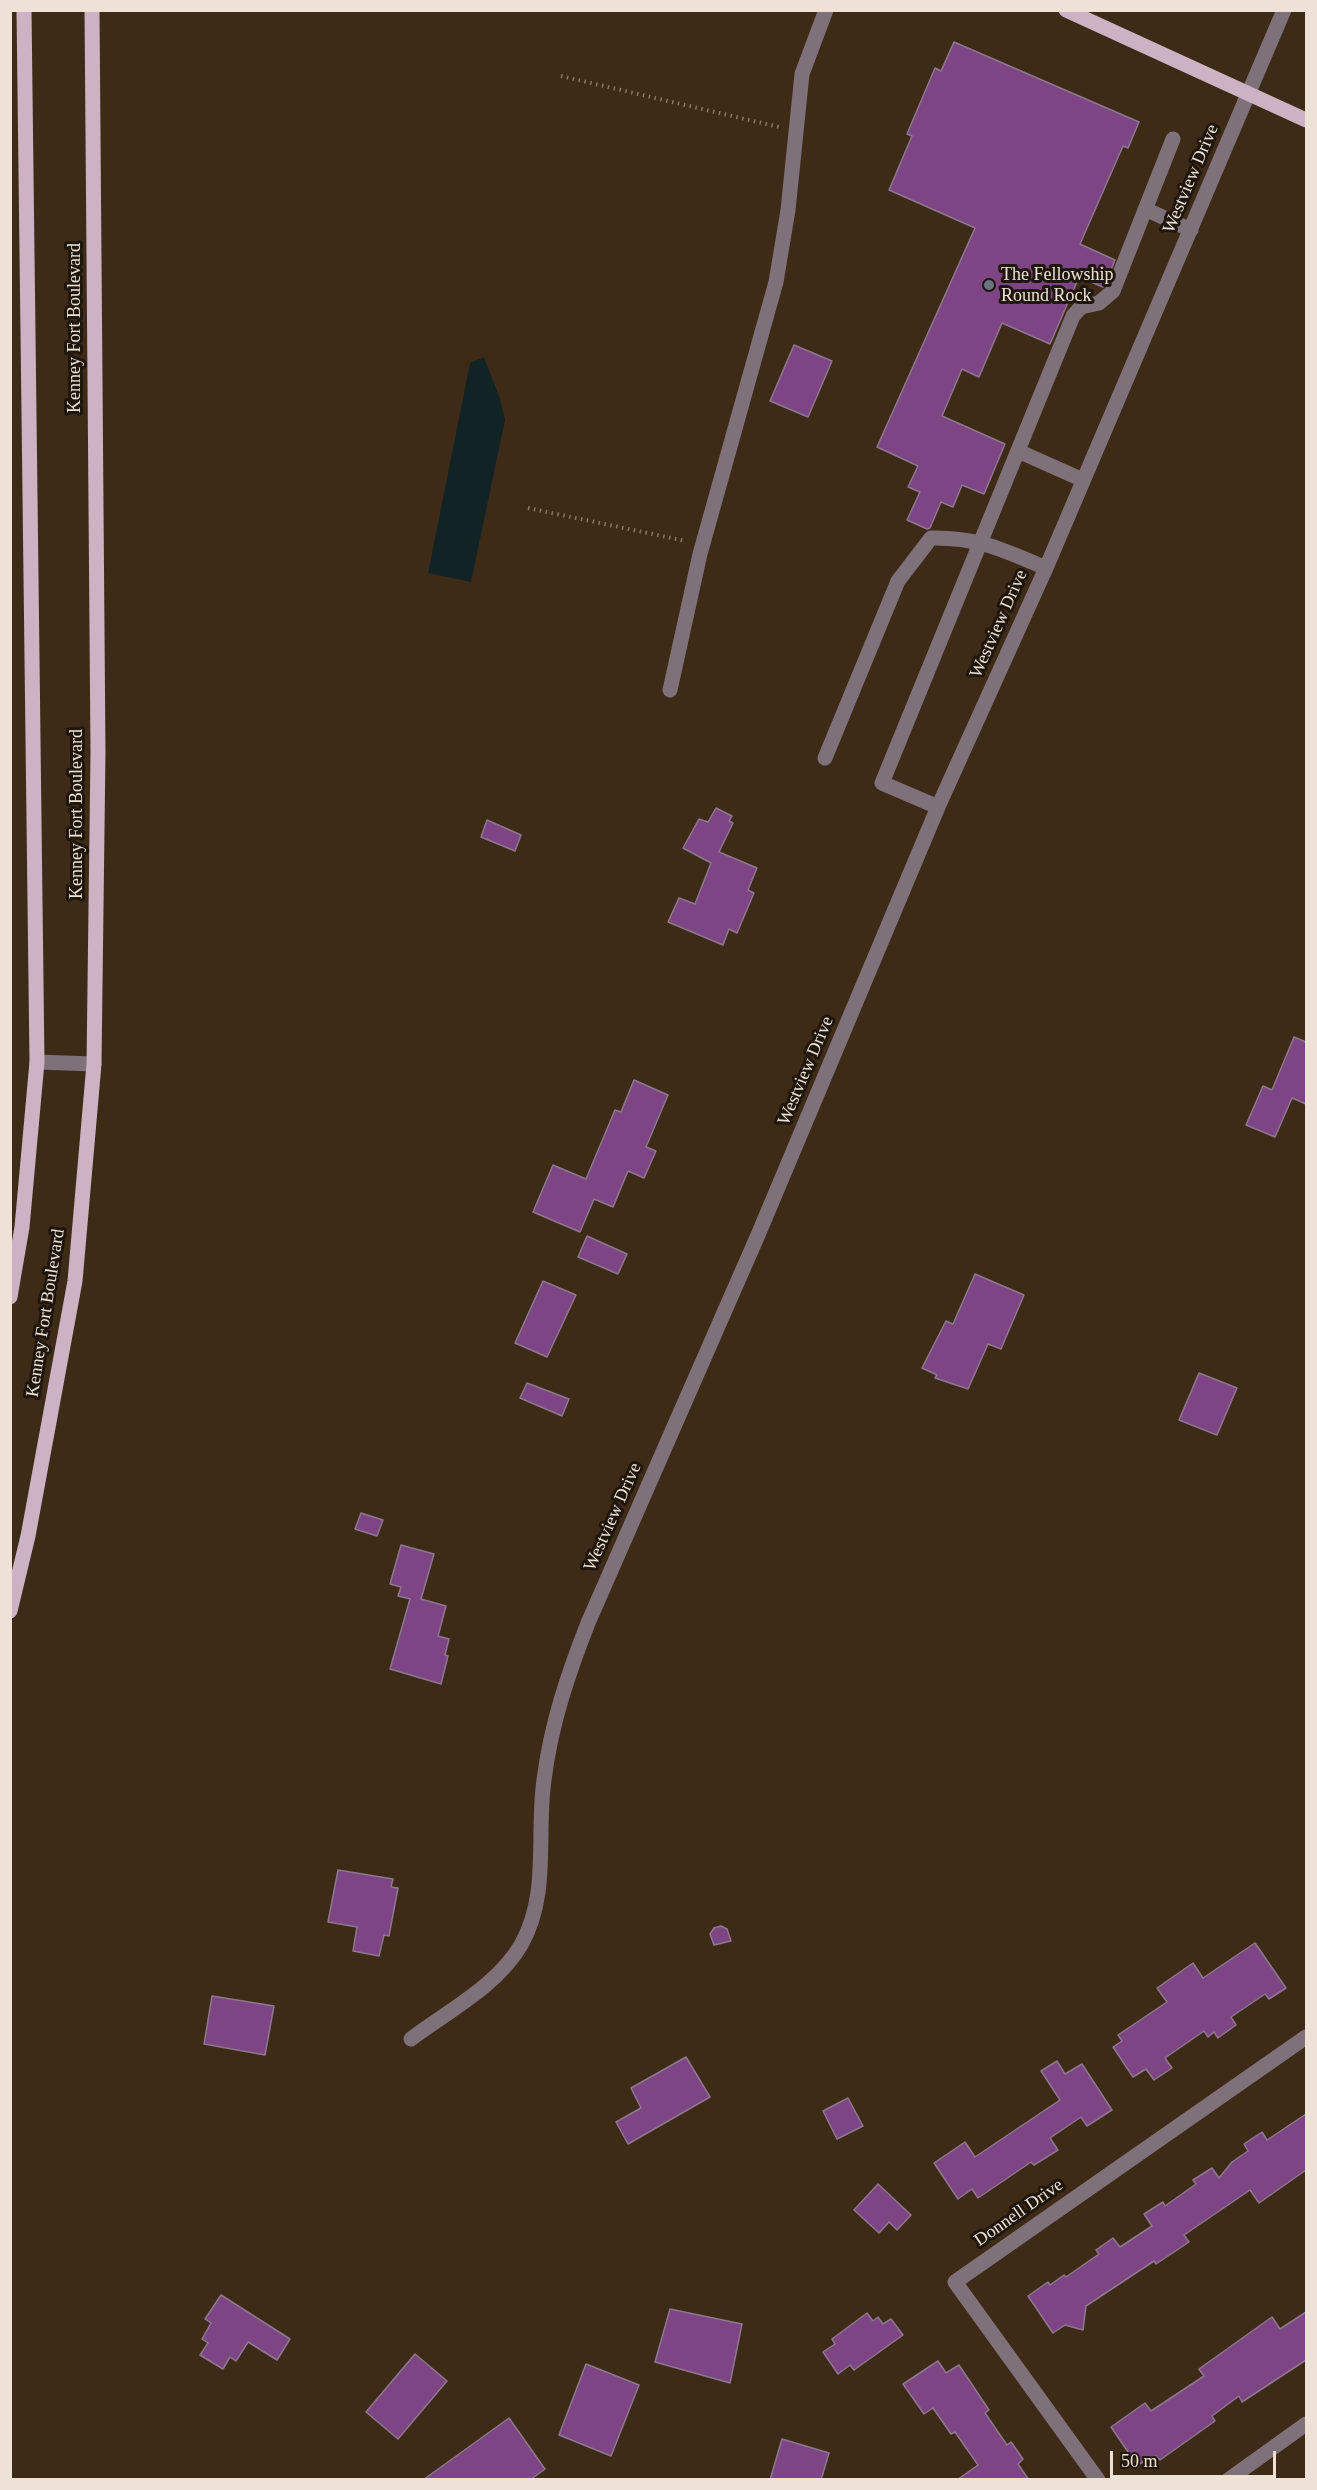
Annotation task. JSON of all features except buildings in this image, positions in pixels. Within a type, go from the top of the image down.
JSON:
[{"type":"main road","name":"Kenney Fort Boulevard","points":[[10,1297],[22,1227],[37,1062],[24,10]]},
{"type":"main road","name":"Kenney Fort Boulevard","points":[[10,1611],[28,1536],[75,1281],[94,1064],[98,752],[92,10]]},
{"type":"main road","points":[[1066,10],[1306,120]]},
{"type":"street","points":[[670,690],[700,554],[776,282],[788,210],[802,74],[826,10]]},
{"type":"street","name":"Westview Drive","points":[[411,2038],[486,1983],[505,1966],[520,1946],[530,1926],[540,1882],[543,1783],[550,1737],[564,1685],[588,1623],[813,1108],[938,807],[1046,568],[1284,10]]},
{"type":"street","points":[[938,807],[882,783],[1073,316],[1082,307],[1099,303],[1113,291],[1173,139]]},
{"type":"street","points":[[1145,209],[1191,230]]},
{"type":"street","points":[[1018,451],[1083,480]]},
{"type":"street","points":[[825,758],[898,581],[931,538],[956,537],[982,541],[1046,568]]},
{"type":"street","points":[[37,1062],[94,1064]]},
{"type":"street","name":"Donnell Drive","points":[[1098,2480],[954,2282],[1306,2037]]},
{"type":"street","points":[[1228,2480],[1306,2424]]},
{"type":"path","points":[[561,76],[780,127],[778,139]]},
{"type":"path","points":[[528,508],[691,542]]},
{"type":"shaded area","points":[[484,357],[500,399],[505,420],[471,582],[428,573],[470,363]]},
{"type":"place","name":"The Fellowship Round Rock","points":[[989,285]]}]
